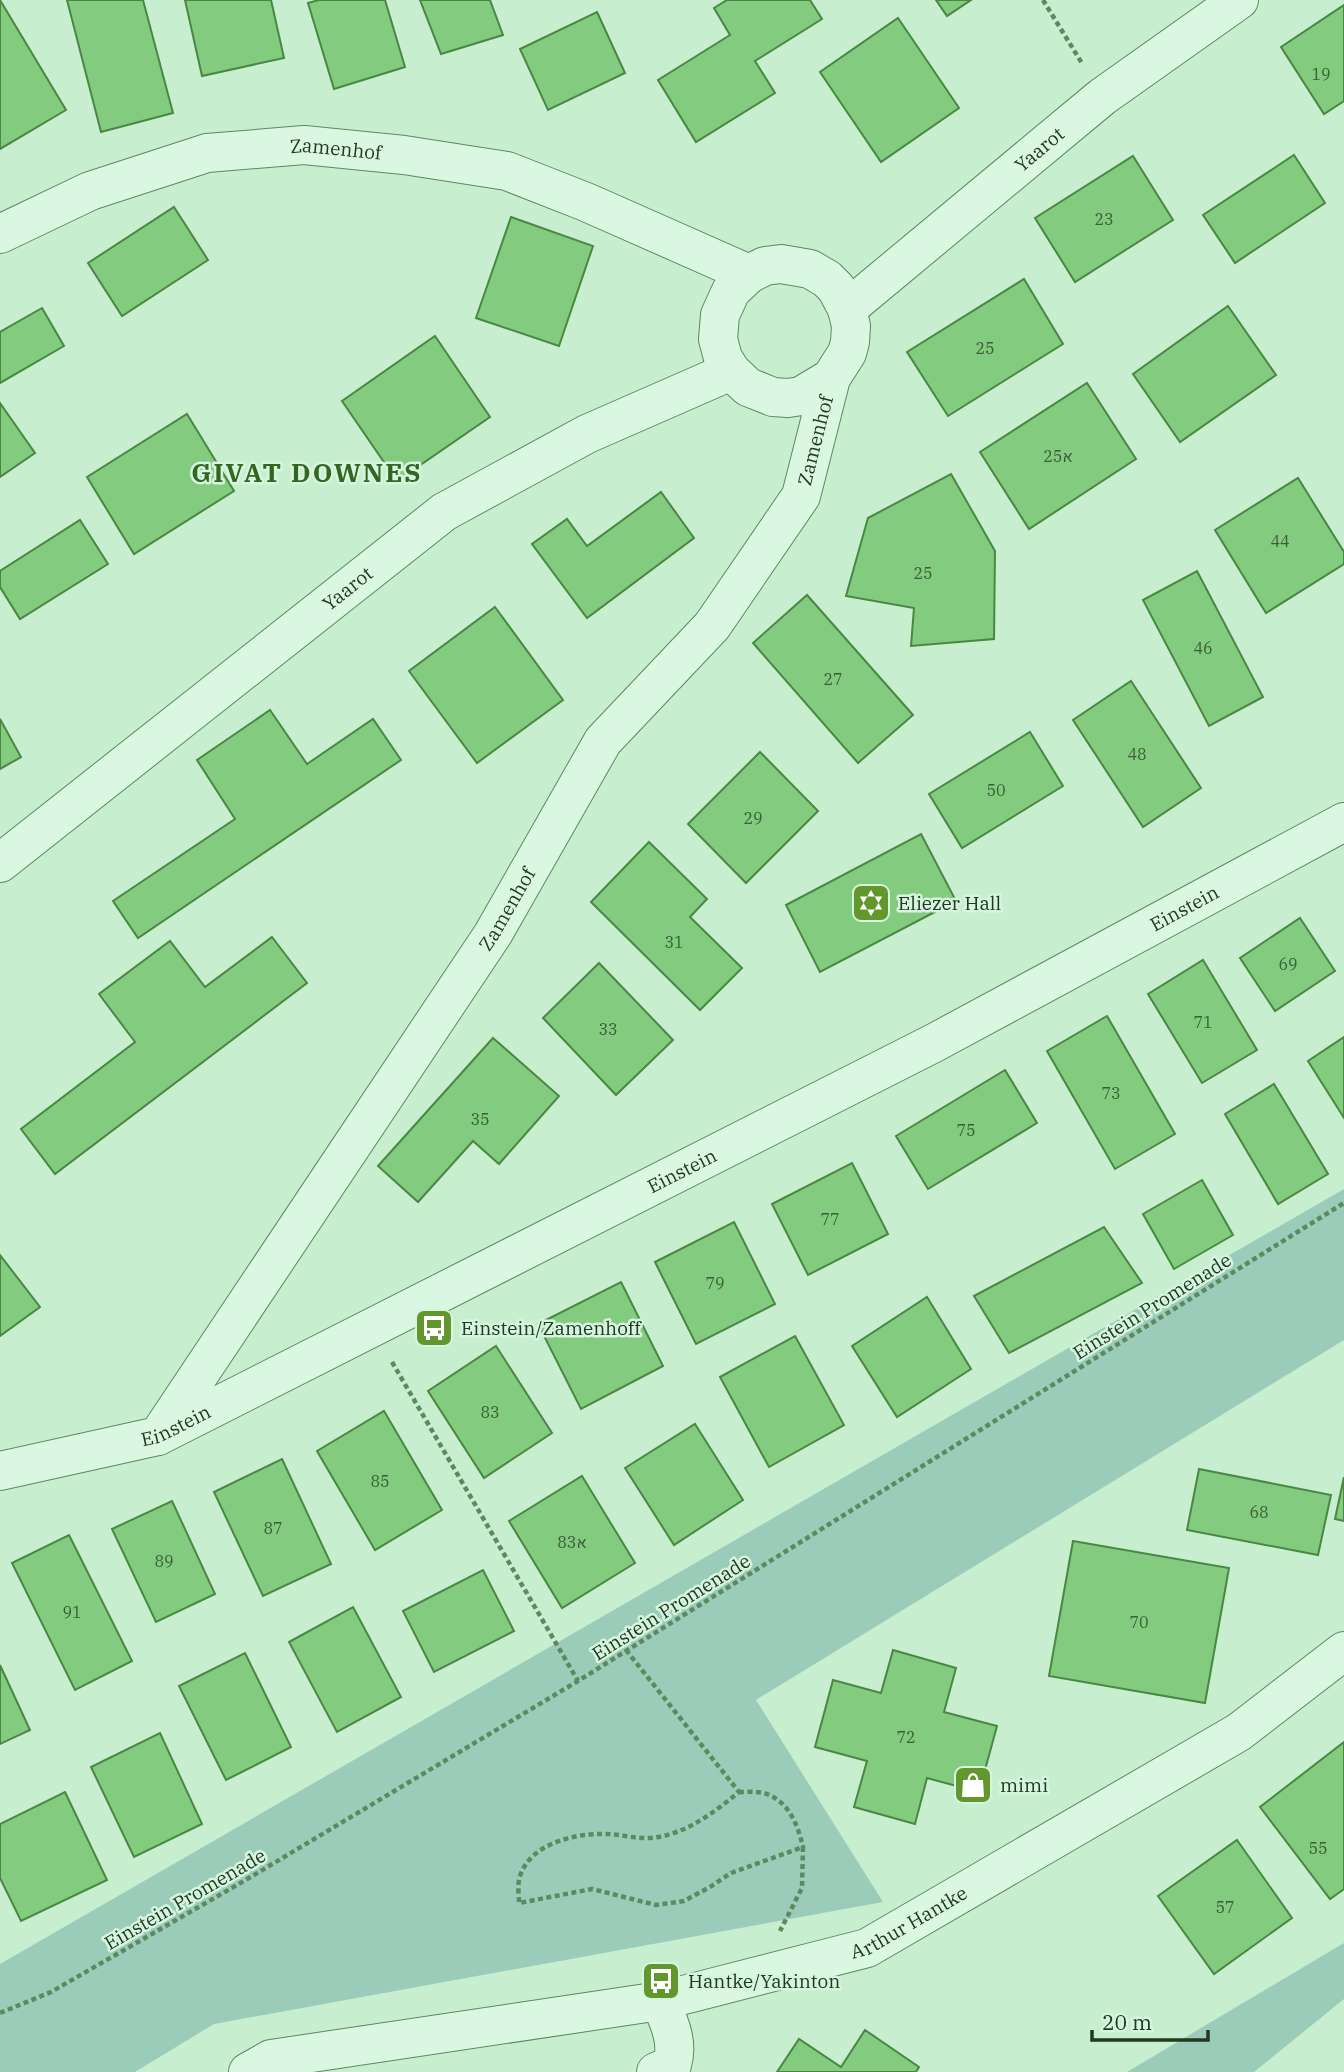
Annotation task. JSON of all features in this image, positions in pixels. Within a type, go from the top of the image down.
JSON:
[{"type":"street","name":"Yaarot","points":[[847,309],[1102,97],[1239,0]]},
{"type":"street","name":"Zamenhof","points":[[0,234],[90,191],[207,153],[304,145],[404,155],[507,171],[586,202],[749,274]]},
{"type":"street","points":[[781,264],[810,268],[836,288],[847,309],[851,326],[847,353],[831,378],[801,396],[773,397],[748,387],[731,372],[723,358],[718,339],[720,315],[731,291],[749,274],[765,266],[781,264]]},
{"type":"street","name":"Yaarot","points":[[0,863],[444,512],[587,434],[731,372]]},
{"type":"street","name":"Zamenhof","points":[[158,1436],[493,934],[603,741],[712,626],[801,496],[831,378]]},
{"type":"street","name":"Einstein","points":[[0,1471],[158,1436],[934,1044],[1344,822]]},
{"type":"street","name":"Arthur Hantke","points":[[248,2072],[271,2059],[660,2001],[867,1948],[1239,1732],[1344,1651]]},
{"type":"street","points":[[656,2072],[672,2065],[676,2052],[671,2028],[660,2001]]},
{"type":"path","points":[[1044,0],[1102,97]]},
{"type":"path","name":"Einstein Promenade","points":[[0,2013],[51,1992],[244,1881],[578,1681],[1344,1203]]},
{"type":"path","points":[[372,1328],[578,1681]]},
{"type":"path","points":[[626,1650],[739,1792]]},
{"type":"path","points":[[740,1980],[780,1930],[802,1888],[803,1847],[797,1823],[781,1803],[766,1793],[739,1792],[708,1816],[681,1830],[649,1838],[602,1833],[571,1836],[533,1854],[519,1877],[519,1903],[592,1889],[656,1905],[684,1901],[731,1873],[803,1847]]},
{"type":"green space","points":[[1344,1189],[1344,1340],[756,1700],[883,1902],[214,2024],[135,2072],[0,2072],[0,1964]]},
{"type":"green space","points":[[1344,1943],[1344,1999],[1254,2072],[1127,2072]]},
{"type":"building","points":[[0,0],[66,110],[0,149]]},
{"type":"building","points":[[67,0],[143,0],[173,113],[101,132]]},
{"type":"building","points":[[185,0],[271,0],[284,58],[202,76]]},
{"type":"building","points":[[319,0],[385,0],[405,67],[334,89],[308,3]]},
{"type":"building","points":[[420,0],[490,0],[503,35],[441,54]]},
{"type":"building","points":[[727,0],[810,0],[822,19],[755,61],[775,93],[696,142],[658,80],[730,35],[714,8]]},
{"type":"building","points":[[936,0],[971,0],[947,16]]},
{"type":"building","points":[[1344,5],[1344,101],[1324,114],[1281,47]]},
{"type":"building","points":[[597,12],[625,73],[548,110],[520,49]]},
{"type":"building","points":[[898,18],[959,108],[881,162],[820,72]]},
{"type":"building","points":[[1294,155],[1325,203],[1235,263],[1203,215]]},
{"type":"building","points":[[1133,156],[1173,220],[1075,282],[1035,218]]},
{"type":"building","points":[[174,207],[208,260],[122,316],[88,263]]},
{"type":"building","points":[[511,217],[593,246],[559,346],[476,318]]},
{"type":"building","points":[[1024,279],[1063,344],[948,416],[907,352]]},
{"type":"building","points":[[1228,306],[1276,375],[1180,442],[1133,374]]},
{"type":"building","points":[[42,308],[64,346],[0,383],[0,332]]},
{"type":"building","points":[[435,336],[490,417],[397,481],[342,401]]},
{"type":"building","points":[[1087,383],[1136,459],[1029,529],[980,452]]},
{"type":"building","points":[[0,403],[35,453],[0,477]]},
{"type":"building","points":[[187,414],[234,491],[134,554],[87,477]]},
{"type":"building","points":[[951,474],[995,551],[994,639],[911,646],[914,608],[846,596],[868,518]]},
{"type":"building","points":[[1298,478],[1344,552],[1344,564],[1266,613],[1215,530]]},
{"type":"building","points":[[661,492],[694,538],[587,618],[532,544],[567,519],[587,546]]},
{"type":"building","points":[[80,520],[108,564],[20,619],[0,587],[0,571]]},
{"type":"building","points":[[1197,571],[1263,697],[1209,726],[1143,600]]},
{"type":"building","points":[[807,595],[913,715],[858,763],[753,643]]},
{"type":"building","points":[[495,607],[563,700],[477,763],[409,671]]},
{"type":"building","points":[[1131,681],[1201,788],[1143,827],[1073,720]]},
{"type":"building","points":[[270,710],[307,764],[373,719],[401,760],[138,938],[113,901],[235,819],[197,760]]},
{"type":"building","points":[[0,719],[21,757],[0,769]]},
{"type":"building","points":[[1030,732],[1063,786],[962,848],[929,794]]},
{"type":"building","points":[[760,752],[818,811],[746,883],[688,824]]},
{"type":"building","name":"Eliezer Hall","points":[[921,834],[956,901],[820,972],[786,905]]},
{"type":"building","points":[[649,842],[707,899],[690,917],[742,968],[700,1010],[591,902]]},
{"type":"building","points":[[1300,918],[1335,971],[1275,1011],[1240,958]]},
{"type":"building","points":[[272,937],[307,983],[55,1174],[21,1129],[135,1042],[99,994],[170,941],[205,987]]},
{"type":"building","points":[[1203,960],[1257,1050],[1202,1083],[1148,994]]},
{"type":"building","points":[[599,963],[673,1040],[616,1095],[543,1018]]},
{"type":"building","points":[[1107,1016],[1175,1134],[1115,1169],[1047,1051]]},
{"type":"building","points":[[1344,1037],[1344,1118],[1308,1061]]},
{"type":"building","points":[[493,1038],[559,1096],[499,1164],[473,1141],[418,1202],[378,1166]]},
{"type":"building","points":[[1005,1070],[1037,1123],[928,1189],[896,1136]]},
{"type":"building","points":[[1274,1084],[1328,1174],[1278,1204],[1225,1114]]},
{"type":"building","points":[[852,1163],[888,1234],[808,1275],[772,1204]]},
{"type":"building","points":[[1202,1180],[1233,1235],[1174,1269],[1143,1214]]},
{"type":"building","points":[[734,1222],[775,1304],[696,1344],[655,1262]]},
{"type":"building","points":[[1104,1227],[1142,1283],[1009,1353],[974,1296]]},
{"type":"building","points":[[0,1255],[40,1307],[0,1336]]},
{"type":"building","points":[[621,1282],[663,1366],[581,1409],[538,1324]]},
{"type":"building","points":[[927,1297],[971,1369],[897,1417],[852,1346]]},
{"type":"building","points":[[795,1336],[844,1425],[769,1467],[720,1377]]},
{"type":"building","points":[[496,1346],[552,1433],[484,1478],[428,1391]]},
{"type":"building","points":[[384,1411],[442,1510],[375,1550],[317,1451]]},
{"type":"building","points":[[695,1424],[743,1500],[674,1545],[625,1468]]},
{"type":"building","points":[[282,1459],[331,1564],[263,1596],[214,1492]]},
{"type":"building","points":[[1199,1469],[1331,1495],[1318,1555],[1187,1530]]},
{"type":"building","points":[[582,1476],[635,1563],[562,1608],[509,1521]]},
{"type":"building","points":[[1344,1477],[1344,1521],[1335,1519]]},
{"type":"building","points":[[172,1501],[215,1594],[156,1622],[112,1529]]},
{"type":"building","points":[[69,1535],[132,1661],[75,1690],[12,1563]]},
{"type":"building","points":[[1073,1541],[1229,1568],[1205,1703],[1049,1676]]},
{"type":"building","points":[[483,1570],[514,1631],[434,1672],[403,1611]]},
{"type":"building","points":[[353,1607],[401,1697],[337,1732],[289,1642]]},
{"type":"building","points":[[893,1650],[956,1668],[944,1712],[997,1726],[979,1792],[927,1778],[915,1824],[854,1807],[867,1761],[815,1747],[833,1680],[881,1693]]},
{"type":"building","points":[[245,1653],[291,1747],[226,1780],[179,1686]]},
{"type":"building","points":[[0,1665],[30,1730],[0,1744]]},
{"type":"building","points":[[160,1733],[202,1824],[134,1857],[91,1767]]},
{"type":"building","points":[[1344,1742],[1344,1889],[1330,1899],[1260,1807]]},
{"type":"building","points":[[65,1792],[107,1880],[21,1921],[0,1878],[0,1824]]},
{"type":"building","points":[[1237,1840],[1292,1918],[1214,1974],[1158,1896]]},
{"type":"building","points":[[865,2030],[919,2067],[916,2072],[777,2072],[799,2039],[841,2067]]},
{"type":"place","name":"Eliezer Hall","points":[[871,903]]},
{"type":"place","name":"Einstein/Zamenhoff","points":[[434,1328]]},
{"type":"place","name":"mimi","points":[[973,1785]]},
{"type":"place","name":"Hantke/Yakinton","points":[[661,1981]]},
{"type":"district","name":"GIVAT DOWNES","points":[[307,473]]}]
